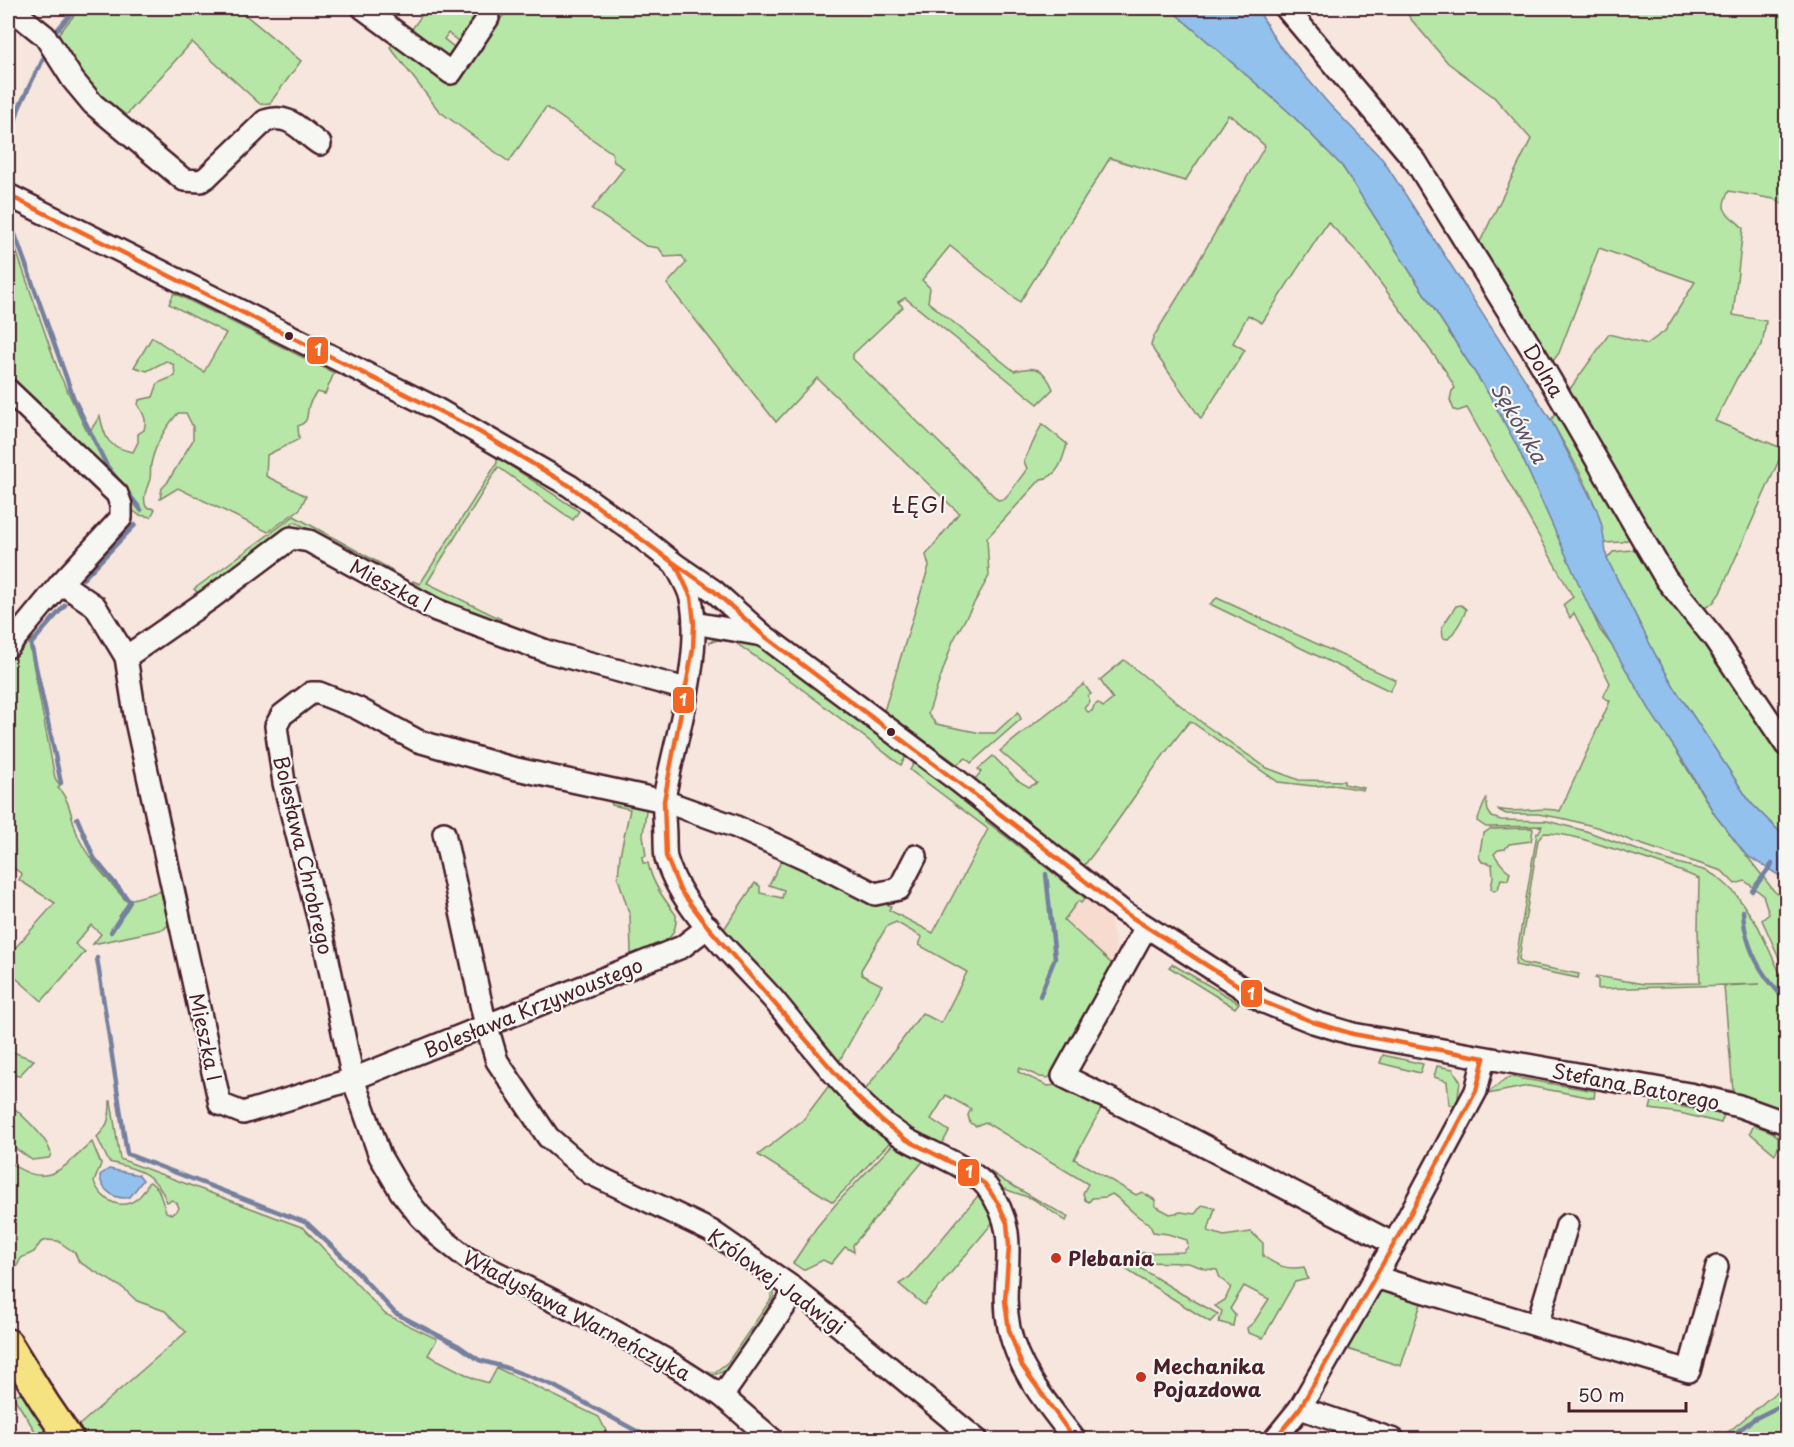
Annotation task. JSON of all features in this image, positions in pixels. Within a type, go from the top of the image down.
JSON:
[{"type":"main road","points":[[8,1343],[70,1440]]},
{"type":"street","points":[[10,8],[45,36],[73,80],[93,104],[184,180],[201,181],[207,177],[265,121],[276,117],[286,118],[320,144]]},
{"type":"street","points":[[363,8],[451,73],[488,18]]},
{"type":"street","name":"Dolna","points":[[1286,8],[1416,162],[1538,359],[1666,579],[1713,638],[1786,745]]},
{"type":"street","name":"Stefana Batorego","points":[[8,195],[471,427],[578,491],[714,591],[763,635],[958,781],[1122,911],[1264,1002],[1313,1022],[1353,1034],[1689,1094],[1740,1106],[1786,1123]]},
{"type":"street","points":[[8,390],[117,494],[121,505],[121,518],[8,646]]},
{"type":"street","name":"Mieszka I","points":[[126,657],[291,538],[309,541],[436,610],[549,651],[686,689]]},
{"type":"street","points":[[676,565],[691,597],[693,615],[693,649],[664,801],[666,856],[680,890],[708,927],[849,1089],[882,1121],[905,1139],[962,1168],[985,1184],[999,1205],[1007,1223],[1009,1246],[1005,1301],[1009,1330],[1022,1366],[1075,1440]]},
{"type":"street","name":"Mieszka I","points":[[61,584],[95,606],[126,657],[136,721],[220,1104],[243,1113],[353,1079]]},
{"type":"street","points":[[693,615],[714,591]]},
{"type":"street","name":"Stefana Batorego","points":[[693,615],[763,635]]},
{"type":"street","name":"Bolesława Chrobrego","points":[[353,1079],[324,941],[284,783],[276,726],[282,716],[311,693],[319,693],[357,708],[418,741],[512,768],[664,801]]},
{"type":"street","points":[[664,801],[744,831],[807,859],[874,894],[899,890],[916,856]]},
{"type":"street","name":"Królowej Jadwigi","points":[[444,833],[486,1026],[497,1061],[550,1139],[590,1173],[711,1231],[796,1290],[977,1440]]},
{"type":"street","name":"Bolesława Krzywoustego","points":[[353,1079],[682,947],[708,927]]},
{"type":"street","points":[[1146,927],[1063,1076],[1394,1244]]},
{"type":"street","points":[[1274,1440],[1300,1408],[1394,1244],[1476,1091],[1484,1058]]},
{"type":"street","name":"Władysława Warneńczyka","points":[[353,1079],[380,1156],[401,1192],[439,1236],[467,1258],[666,1360],[722,1396],[773,1440]]},
{"type":"street","points":[[1537,1325],[1567,1225]]},
{"type":"street","points":[[1375,1277],[1689,1371],[1717,1267]]},
{"type":"street","points":[[722,1396],[796,1290]]},
{"type":"street","points":[[1300,1408],[1394,1440]]},
{"type":"shaded area","points":[[1085,898],[1110,917],[1116,949],[1120,952],[1112,964],[1064,920],[1078,901],[1081,903]]},
{"type":"green space","points":[[80,8],[237,8],[301,61],[270,103],[260,104],[192,42],[119,123],[53,41]]},
{"type":"green space","points":[[427,8],[475,8],[481,14],[464,40],[459,42],[448,33],[444,39],[455,48],[456,52],[453,57],[443,58],[409,33]]},
{"type":"green space","points":[[509,8],[1169,8],[1289,112],[1342,166],[1490,396],[1517,446],[1600,630],[1616,651],[1715,815],[1774,891],[1786,901],[1786,973],[1762,920],[1769,914],[1763,895],[1745,881],[1735,884],[1722,871],[1634,842],[1600,828],[1538,814],[1506,814],[1497,809],[1560,811],[1610,701],[1603,697],[1610,683],[1574,613],[1570,618],[1563,605],[1573,597],[1467,408],[1454,410],[1450,400],[1455,388],[1445,370],[1359,254],[1328,222],[1262,323],[1248,315],[1233,343],[1245,350],[1201,419],[1154,351],[1151,345],[1154,336],[1265,146],[1233,117],[1228,115],[1185,181],[1110,158],[1020,302],[950,246],[922,280],[930,288],[928,302],[1014,371],[1028,368],[1043,372],[1053,389],[1038,404],[905,298],[898,302],[903,307],[853,354],[853,359],[998,500],[1005,499],[1027,469],[1024,461],[1042,424],[1067,444],[1056,471],[1047,478],[1041,479],[987,538],[989,576],[953,641],[928,714],[936,724],[981,733],[995,733],[1018,712],[1021,719],[971,763],[966,758],[957,764],[884,711],[929,566],[926,555],[959,513],[817,378],[776,422],[667,284],[686,263],[682,256],[665,257],[659,248],[646,246],[592,209],[624,168],[614,162],[612,153],[546,107],[509,162],[439,111],[390,47],[396,41],[449,80],[490,20],[497,24]]},
{"type":"green space","points":[[1405,8],[1786,8],[1786,206],[1774,199],[1729,191],[1725,199],[1724,205],[1727,213],[1743,228],[1733,315],[1766,321],[1762,345],[1737,378],[1715,421],[1784,449],[1720,593],[1713,603],[1705,608],[1696,608],[1559,388],[1570,389],[1609,334],[1647,344],[1665,331],[1695,282],[1599,248],[1559,353],[1547,369],[1475,252],[1531,139],[1494,97],[1448,63],[1410,18]]},
{"type":"green space","points":[[16,250],[59,373],[88,434],[100,416],[106,437],[118,448],[133,452],[138,442],[138,434],[144,430],[145,426],[142,411],[138,405],[139,400],[153,397],[158,383],[175,376],[174,365],[166,361],[147,371],[134,367],[152,337],[204,372],[226,333],[169,304],[174,293],[334,373],[325,394],[317,392],[310,402],[306,420],[298,426],[299,439],[267,455],[266,476],[306,496],[300,509],[268,532],[178,488],[160,499],[162,488],[193,440],[193,427],[186,413],[178,413],[165,430],[155,450],[145,496],[146,507],[155,509],[151,517],[139,515],[125,505],[8,382],[8,259]]},
{"type":"green space","points":[[1558,410],[1632,538],[1622,542],[1604,543],[1597,510],[1591,495],[1551,420]]},
{"type":"green space","points":[[497,457],[579,511],[573,520],[498,467],[427,583],[501,619],[498,624],[411,585],[413,581],[420,584],[497,463]]},
{"type":"green space","points":[[294,516],[392,570],[388,572],[295,522],[198,593],[194,589]]},
{"type":"green space","points":[[1640,549],[1786,763],[1786,838],[1750,802],[1676,690],[1656,656],[1607,559],[1613,552]]},
{"type":"green space","points":[[1217,598],[1396,680],[1390,691],[1210,604]]},
{"type":"green space","points":[[1461,605],[1466,609],[1461,620],[1448,639],[1443,638],[1442,627],[1456,606]]},
{"type":"green space","points":[[27,631],[33,637],[29,643],[55,778],[68,804],[82,845],[93,862],[126,901],[161,891],[169,924],[164,929],[93,944],[101,934],[91,925],[75,944],[85,952],[42,1001],[8,971],[8,956],[55,903],[19,880],[22,874],[8,864],[8,654]]},
{"type":"green space","points":[[717,637],[750,639],[772,654],[771,657],[780,663],[781,661],[907,754],[901,765],[794,683],[734,642],[718,640],[709,643]]},
{"type":"green space","points":[[1124,660],[1205,725],[1267,768],[1299,780],[1344,781],[1344,784],[1364,788],[1363,790],[1333,785],[1313,786],[1278,782],[1190,721],[1082,868],[1006,810],[1010,805],[974,780],[981,772],[978,769],[993,756],[1017,780],[1029,787],[1037,783],[1000,751],[1084,684],[1091,694],[1088,696],[1090,702],[1084,708],[1088,712],[1092,711],[1098,703],[1103,707],[1113,699],[1100,680]]},
{"type":"green space","points":[[915,761],[989,816],[986,821],[1085,898],[1081,903],[1078,901],[1064,920],[1112,964],[1051,1075],[1048,1078],[1040,1077],[1020,1068],[1018,1072],[1048,1086],[1068,1084],[1104,1103],[1074,1159],[1136,1195],[1142,1192],[1155,1200],[1155,1206],[1170,1214],[1181,1212],[1195,1214],[1202,1205],[1215,1208],[1208,1231],[1224,1236],[1251,1232],[1263,1243],[1263,1256],[1282,1266],[1304,1267],[1308,1279],[1295,1282],[1263,1338],[1248,1333],[1247,1328],[1254,1322],[1269,1299],[1244,1286],[1230,1309],[1235,1315],[1233,1326],[1219,1322],[1222,1311],[1215,1306],[1225,1300],[1231,1287],[1220,1278],[1217,1270],[1188,1263],[1139,1262],[1134,1257],[1135,1253],[1183,1252],[1188,1247],[1187,1240],[1153,1232],[1149,1223],[1112,1194],[1092,1198],[1089,1202],[1085,1200],[1083,1193],[1088,1184],[985,1122],[976,1126],[970,1123],[968,1115],[971,1109],[946,1095],[931,1119],[949,1131],[940,1148],[918,1140],[863,1093],[922,1013],[941,1023],[967,972],[919,945],[922,937],[896,922],[887,926],[861,970],[862,975],[882,985],[837,1065],[722,932],[755,883],[760,886],[760,893],[782,898],[784,890],[769,885],[785,854],[891,906],[889,910],[933,933],[988,829],[910,770]]},
{"type":"green space","points":[[608,793],[647,802],[643,835],[646,856],[642,857],[643,863],[648,863],[655,884],[676,915],[674,932],[665,942],[636,954],[631,954],[630,916],[618,878],[620,855],[630,809],[612,805]]},
{"type":"green space","points":[[1486,799],[1488,811],[1492,817],[1501,820],[1547,821],[1586,831],[1659,858],[1707,871],[1719,878],[1735,893],[1758,926],[1786,986],[1786,1099],[1780,1111],[1700,1088],[1700,1084],[1733,1091],[1724,986],[1760,984],[1598,989],[1596,976],[1644,984],[1700,983],[1699,879],[1593,842],[1544,833],[1538,840],[1519,959],[1522,963],[1579,974],[1578,978],[1515,965],[1537,833],[1542,826],[1486,827],[1477,821]]},
{"type":"green space","points":[[1532,828],[1531,841],[1509,844],[1505,849],[1498,850],[1494,854],[1510,872],[1508,880],[1501,879],[1498,889],[1494,891],[1491,889],[1492,864],[1482,862],[1479,857],[1483,834],[1490,829]]},
{"type":"green space","points":[[1172,964],[1239,1003],[1235,1008],[1169,967]]},
{"type":"green space","points":[[13,1052],[34,1060],[19,1076],[11,1080],[13,1085],[8,1090],[8,1057]]},
{"type":"green space","points":[[1383,1055],[1423,1064],[1420,1073],[1380,1063]]},
{"type":"green space","points":[[1437,1066],[1453,1069],[1460,1081],[1457,1106],[1449,1104],[1447,1081],[1434,1077]]},
{"type":"green space","points":[[1511,1077],[1595,1091],[1594,1098],[1528,1086],[1483,1095],[1463,1139],[1458,1138],[1482,1095]]},
{"type":"green space","points":[[834,1079],[882,1136],[891,1141],[833,1202],[758,1155],[803,1120]]},
{"type":"green space","points":[[110,1101],[120,1159],[304,1228],[385,1314],[437,1339],[428,1355],[475,1379],[489,1383],[497,1368],[599,1417],[610,1439],[87,1439],[78,1426],[186,1332],[165,1311],[137,1301],[123,1288],[79,1262],[75,1253],[58,1241],[41,1242],[34,1252],[21,1258],[17,1266],[9,1269],[8,1273],[8,1161],[21,1170],[33,1174],[53,1173],[72,1161],[92,1142],[101,1164],[94,1182],[106,1198],[113,1203],[129,1203],[143,1193],[150,1182],[158,1189],[166,1212],[171,1214],[176,1212],[179,1208],[177,1203],[172,1200],[167,1202],[151,1178],[144,1173],[109,1162],[97,1137],[108,1120]]},
{"type":"green space","points":[[1652,1101],[1724,1115],[1721,1123],[1680,1113],[1650,1109]]},
{"type":"green space","points":[[8,1102],[45,1140],[51,1154],[49,1158],[32,1160],[8,1143]]},
{"type":"green space","points":[[1754,1125],[1778,1137],[1778,1148],[1775,1154],[1750,1133]]},
{"type":"green space","points":[[895,1142],[925,1159],[853,1245],[854,1252],[845,1247],[831,1264],[823,1260],[803,1270],[793,1263],[816,1228],[836,1204]]},
{"type":"green space","points":[[958,1151],[1006,1182],[1068,1217],[1066,1221],[1033,1199],[999,1187],[953,1157]]},
{"type":"green space","points":[[981,1192],[995,1220],[924,1305],[899,1284],[910,1277]]},
{"type":"green space","points":[[1124,1258],[1218,1314],[1210,1322],[1119,1265]]},
{"type":"green space","points":[[762,1278],[773,1286],[773,1300],[728,1370],[713,1375],[705,1374],[706,1371],[715,1372],[728,1362],[771,1299],[771,1289]]},
{"type":"green space","points":[[1374,1287],[1423,1297],[1401,1366],[1344,1348]]},
{"type":"green space","points":[[1786,1384],[1786,1439],[1720,1439]]},
{"type":"green space","points":[[20,1393],[34,1405],[58,1439],[43,1439],[35,1431],[13,1396]]},
{"type":"water","name":"Sękówka","points":[[1169,8],[1258,10],[1278,44],[1328,103],[1383,160],[1551,420],[1597,510],[1607,559],[1656,656],[1676,690],[1750,802],[1786,838],[1786,880],[1746,855],[1715,815],[1654,717],[1590,609],[1517,446],[1490,396],[1342,166],[1289,112]]},
{"type":"water","points":[[109,1169],[139,1175],[143,1180],[130,1197],[114,1196],[106,1190],[100,1175]]},
{"type":"waterway","points":[[58,29],[76,8]]},
{"type":"waterway","points":[[39,68],[44,57]]},
{"type":"waterway","points":[[8,145],[19,108],[38,68]]},
{"type":"waterway","points":[[8,215],[74,399],[107,466],[141,510]]},
{"type":"waterway","points":[[83,579],[135,525]]},
{"type":"waterway","points":[[61,783],[31,644],[65,605]]},
{"type":"waterway","points":[[77,818],[94,858],[130,902],[111,932]]},
{"type":"waterway","points":[[1752,891],[1772,864]]},
{"type":"waterway","points":[[1040,996],[1055,958],[1046,874]]},
{"type":"waterway","points":[[1743,911],[1745,929],[1753,954],[1766,977],[1786,1003]]},
{"type":"waterway","points":[[97,958],[127,1154],[307,1223],[346,1260],[395,1313],[459,1346],[479,1360],[552,1385],[653,1440]]},
{"type":"waterway","points":[[1726,1440],[1754,1419],[1786,1403]]},
{"type":"transit line","name":"1","points":[[8,195],[471,427],[570,486],[676,565],[691,597],[694,623],[693,649],[664,801],[666,856],[680,890],[708,927],[849,1089],[882,1121],[905,1139],[962,1168],[985,1184],[999,1205],[1007,1223],[1009,1246],[1005,1301],[1009,1330],[1022,1366],[1075,1440]]},
{"type":"transit line","name":"1","points":[[667,558],[714,591],[763,635],[1037,842],[1122,911],[1264,1002],[1313,1022],[1353,1034],[1484,1058]]},
{"type":"transit line","name":"1","points":[[1274,1440],[1300,1408],[1394,1244],[1476,1091],[1484,1058]]},
{"type":"place","name":"Plebania","points":[[1056,1258]]},
{"type":"place","name":"Mechanika Pojazdowa","points":[[1141,1377]]},
{"type":"district","name":"ŁĘGI","points":[[920,504]]}]
